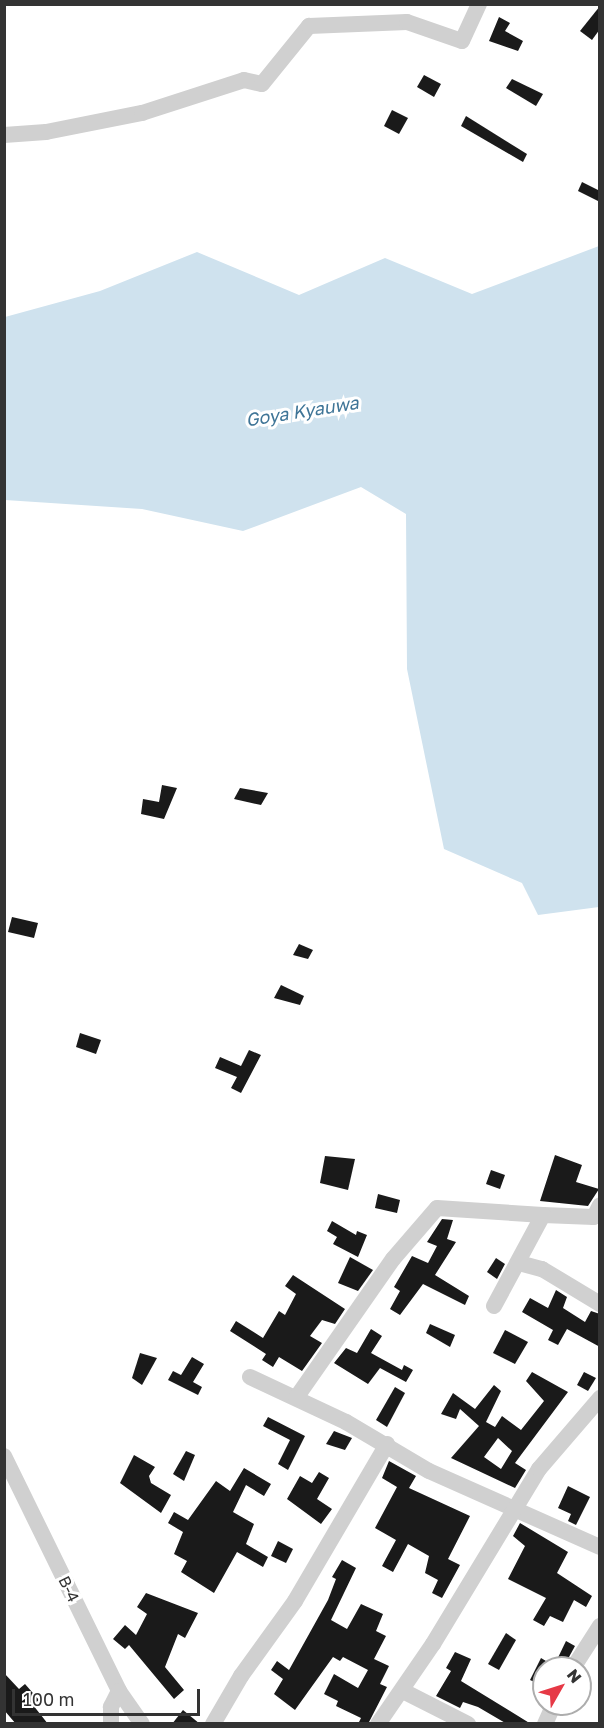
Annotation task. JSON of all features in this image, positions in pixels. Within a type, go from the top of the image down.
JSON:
[{"type":"street","points":[[4,135],[46,132],[142,113],[244,80],[262,84],[309,26],[407,22],[462,40],[479,4]]},
{"type":"street","points":[[296,1398],[393,1259],[437,1208],[594,1217],[600,1204]]},
{"type":"street","points":[[494,1306],[543,1215]]},
{"type":"street","points":[[519,1263],[542,1269],[600,1304]]},
{"type":"street","points":[[250,1377],[387,1444],[429,1471],[600,1547]]},
{"type":"street","points":[[378,1724],[403,1691],[539,1469],[600,1398]]},
{"type":"street","points":[[213,1724],[241,1676],[295,1601],[387,1444]]},
{"type":"street","name":"B-4","points":[[4,1456],[119,1691],[142,1724]]},
{"type":"street","points":[[581,1656],[600,1626]]},
{"type":"street","points":[[111,1724],[111,1707],[119,1691]]},
{"type":"street","points":[[403,1691],[468,1724]]},
{"type":"water","name":"Goya Kyauwa","points":[[599,246],[599,907],[538,915],[522,883],[444,849],[407,669],[406,514],[361,487],[243,531],[142,509],[5,500],[5,317],[100,291],[197,252],[299,295],[385,258],[472,294]]},
{"type":"building","points":[[600,6],[600,29],[592,40],[580,31]]},
{"type":"building","points":[[499,17],[510,23],[505,31],[523,41],[518,51],[489,41]]},
{"type":"building","points":[[424,75],[441,84],[434,97],[417,87]]},
{"type":"building","points":[[512,79],[543,94],[536,106],[506,88]]},
{"type":"building","points":[[392,110],[408,118],[399,134],[384,126]]},
{"type":"building","points":[[466,116],[527,154],[523,162],[461,126]]},
{"type":"building","points":[[582,182],[600,191],[600,202],[578,191]]},
{"type":"building","points":[[162,785],[177,788],[164,819],[141,814],[143,799],[159,802]]},
{"type":"building","points":[[240,788],[268,793],[261,805],[234,799]]},
{"type":"building","points":[[12,917],[38,923],[34,938],[8,932]]},
{"type":"building","points":[[299,944],[313,950],[308,959],[293,955]]},
{"type":"building","points":[[281,985],[304,996],[300,1005],[274,998]]},
{"type":"building","points":[[80,1033],[101,1040],[96,1054],[76,1047]]},
{"type":"building","points":[[249,1050],[261,1055],[241,1093],[231,1088],[237,1077],[215,1068],[220,1057],[241,1066]]},
{"type":"building","points":[[555,1155],[582,1165],[576,1182],[599,1189],[588,1206],[540,1201]]},
{"type":"building","points":[[325,1156],[355,1159],[348,1190],[320,1183]]},
{"type":"building","points":[[491,1170],[505,1175],[500,1189],[486,1184]]},
{"type":"building","points":[[378,1194],[400,1200],[397,1213],[375,1208]]},
{"type":"building","points":[[442,1219],[453,1220],[447,1239],[456,1242],[435,1275],[469,1296],[465,1305],[423,1284],[400,1315],[390,1309],[400,1291],[394,1287],[412,1256],[428,1263],[437,1246],[427,1242]]},
{"type":"building","points":[[332,1221],[356,1235],[357,1231],[367,1235],[358,1257],[333,1244],[337,1237],[327,1231]]},
{"type":"building","points":[[350,1257],[373,1270],[358,1291],[338,1283]]},
{"type":"building","points":[[496,1258],[505,1264],[497,1279],[487,1272]]},
{"type":"building","points":[[293,1275],[345,1309],[335,1324],[322,1320],[310,1336],[322,1343],[302,1371],[279,1357],[273,1367],[262,1360],[266,1354],[230,1331],[236,1321],[263,1338],[279,1311],[285,1315],[296,1294],[285,1286]]},
{"type":"building","points":[[556,1290],[567,1297],[563,1308],[585,1322],[591,1311],[600,1314],[600,1347],[567,1329],[558,1345],[548,1340],[553,1330],[522,1312],[530,1298],[548,1308]]},
{"type":"building","points":[[430,1324],[455,1335],[450,1347],[426,1333]]},
{"type":"building","points":[[371,1329],[382,1336],[371,1353],[402,1370],[404,1365],[413,1370],[406,1382],[380,1368],[368,1384],[334,1363],[346,1348],[357,1353]]},
{"type":"building","points":[[505,1330],[528,1342],[515,1364],[493,1353]]},
{"type":"building","points":[[140,1353],[157,1358],[142,1385],[132,1378]]},
{"type":"building","points":[[192,1357],[204,1364],[193,1382],[202,1387],[198,1395],[168,1380],[173,1371],[181,1375]]},
{"type":"building","points":[[532,1372],[568,1392],[515,1463],[526,1470],[515,1488],[451,1458],[479,1426],[460,1409],[456,1419],[441,1414],[453,1393],[475,1409],[494,1385],[501,1391],[486,1422],[495,1427],[502,1416],[521,1430],[544,1401],[526,1381]],"holes":[[[498,1438],[512,1451],[501,1469],[484,1457]]]},
{"type":"building","points":[[584,1372],[596,1378],[588,1391],[577,1385]]},
{"type":"building","points":[[395,1387],[405,1393],[387,1427],[376,1420]]},
{"type":"building","points":[[268,1417],[305,1436],[288,1470],[278,1464],[290,1440],[263,1426]]},
{"type":"building","points":[[334,1431],[352,1438],[345,1450],[326,1444]]},
{"type":"building","points":[[186,1451],[195,1455],[184,1481],[173,1474]]},
{"type":"building","points":[[134,1455],[155,1467],[149,1476],[151,1483],[171,1495],[161,1513],[120,1483]]},
{"type":"building","points":[[389,1461],[416,1476],[409,1488],[470,1516],[448,1559],[460,1565],[442,1598],[432,1593],[438,1580],[425,1573],[429,1556],[408,1544],[393,1572],[382,1566],[396,1540],[375,1528],[397,1487],[382,1478]]},
{"type":"building","points":[[244,1468],[271,1484],[264,1496],[246,1485],[233,1512],[254,1524],[246,1544],[268,1557],[263,1567],[237,1552],[214,1593],[181,1572],[187,1561],[174,1554],[183,1532],[168,1523],[174,1512],[188,1520],[216,1481],[230,1491]]},
{"type":"building","points":[[319,1472],[329,1478],[317,1499],[332,1509],[321,1524],[287,1499],[300,1476],[312,1483]]},
{"type":"building","points":[[568,1486],[590,1497],[576,1525],[568,1521],[571,1514],[558,1508]]},
{"type":"building","points":[[520,1523],[568,1552],[557,1573],[592,1596],[586,1607],[574,1600],[563,1622],[550,1616],[544,1626],[533,1620],[546,1598],[508,1579],[525,1546],[513,1536]]},
{"type":"building","points":[[278,1541],[293,1549],[286,1563],[271,1556]]},
{"type":"building","points":[[342,1560],[356,1568],[331,1620],[347,1629],[361,1604],[383,1614],[376,1631],[386,1636],[374,1659],[389,1666],[380,1684],[387,1687],[368,1724],[358,1724],[361,1718],[336,1706],[338,1701],[324,1694],[334,1674],[358,1688],[368,1670],[343,1657],[340,1661],[333,1657],[295,1710],[274,1694],[283,1679],[271,1670],[277,1661],[289,1670],[328,1600],[336,1579],[332,1577]]},
{"type":"building","points":[[146,1593],[198,1613],[185,1638],[178,1634],[165,1667],[184,1690],[174,1699],[129,1645],[125,1649],[113,1639],[125,1625],[136,1635],[147,1614],[137,1607]]},
{"type":"building","points":[[506,1633],[516,1640],[499,1670],[488,1664]]},
{"type":"building","points":[[566,1641],[575,1646],[570,1656],[559,1656]]},
{"type":"building","points":[[455,1652],[471,1659],[461,1681],[531,1724],[507,1724],[478,1707],[463,1702],[460,1708],[436,1696],[451,1671],[446,1668]]},
{"type":"building","points":[[4,1673],[19,1689],[25,1684],[39,1700],[33,1705],[48,1724],[16,1724],[4,1710]]},
{"type":"building","points":[[183,1710],[200,1724],[172,1724]]}]
